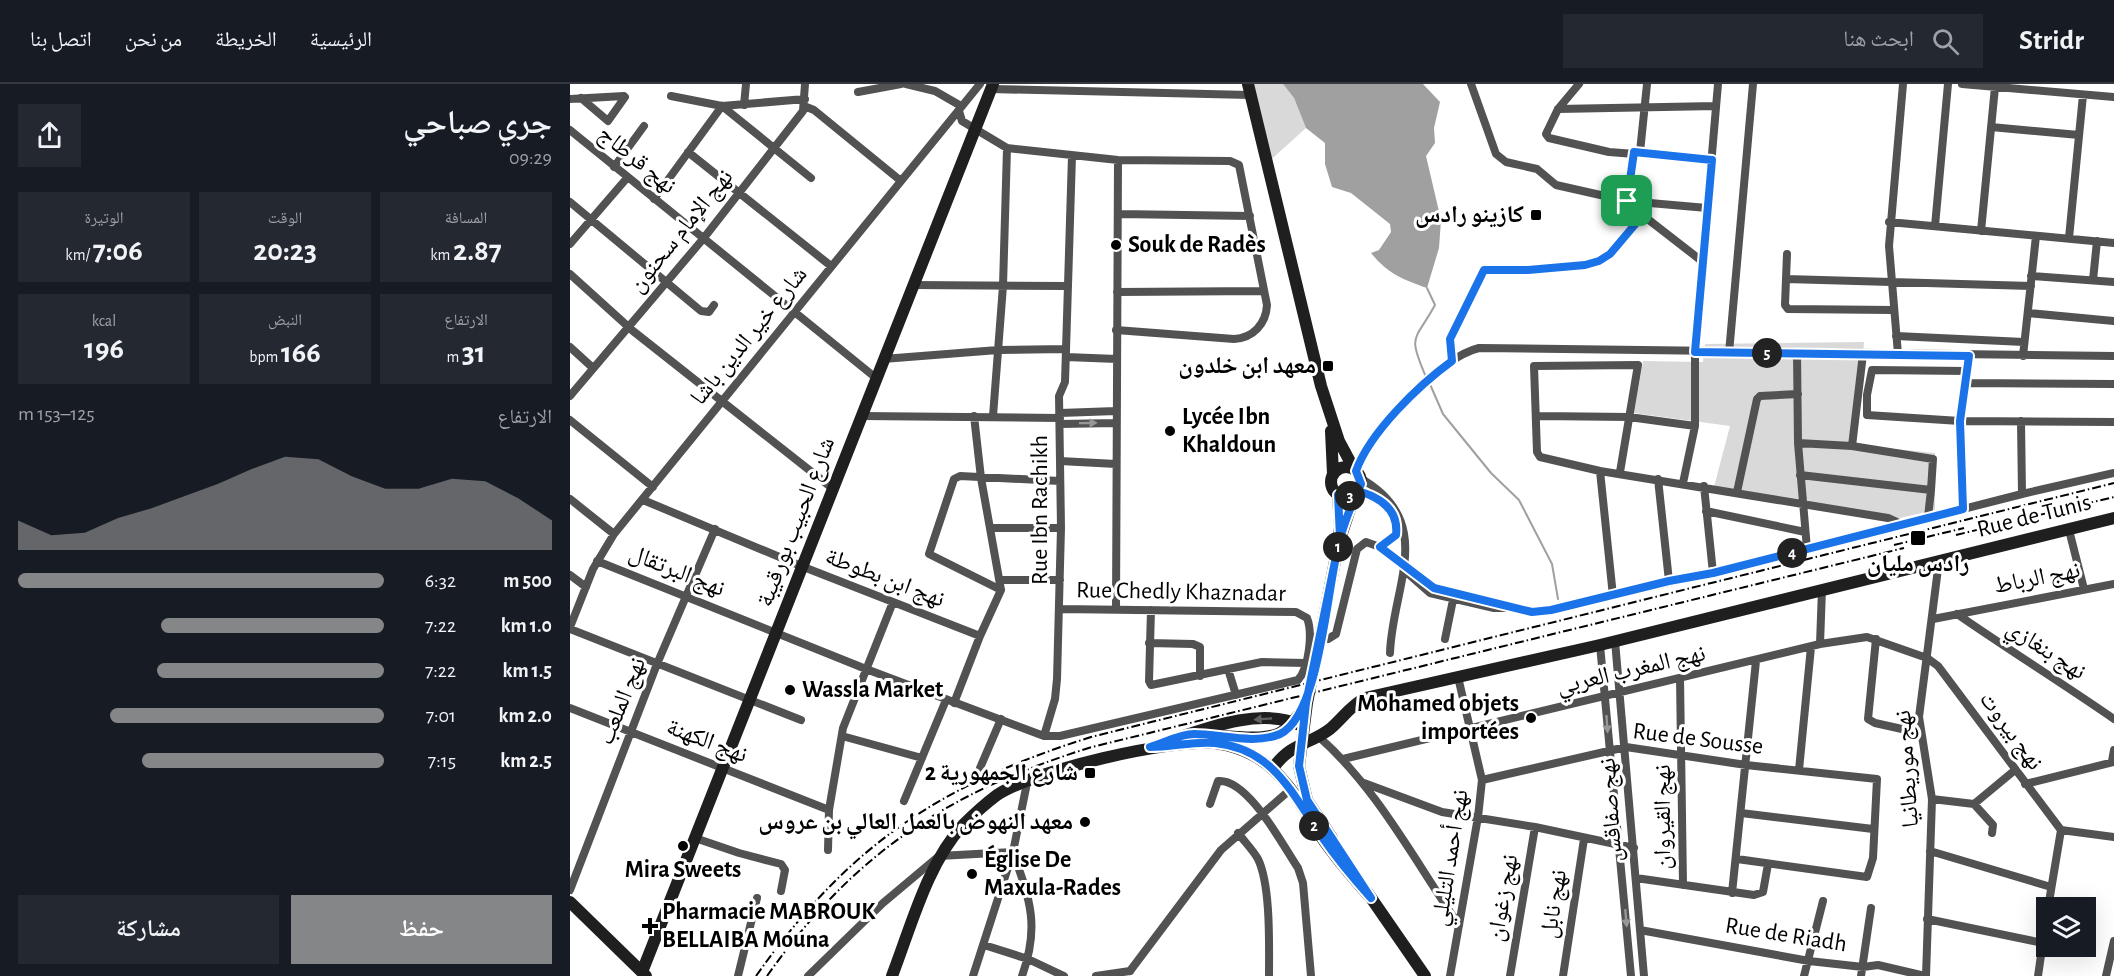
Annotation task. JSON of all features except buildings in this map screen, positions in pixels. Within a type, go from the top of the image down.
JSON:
[{"type":"main road","name":"شارع الحبيب بورقيبة","points":[[643,975],[748,699],[977,121],[988,86]]},
{"type":"main road","points":[[1249,89],[1330,418],[1357,480],[1339,541],[1306,703],[1299,766],[1301,780],[1307,800],[1410,958],[1425,976]]},
{"type":"main road","points":[[1330,418],[1332,485],[1338,495],[1339,541]]},
{"type":"main road","points":[[1333,474],[1342,467],[1357,480]]},
{"type":"main road","points":[[1338,495],[1344,496],[1357,480]]},
{"type":"main road","name":"Rue de Tunis","points":[[1276,770],[1287,752],[1295,745],[1331,728],[1346,710],[1365,698],[1600,645],[2114,518]]},
{"type":"main road","points":[[1191,734],[1265,738],[1281,734],[1293,724],[1306,703]]},
{"type":"main road","points":[[891,976],[939,856],[978,810],[998,794],[1068,768],[1247,720],[1272,718],[1290,721],[1318,736]]},
{"type":"main road","points":[[1150,747],[1200,743],[1226,745],[1249,753],[1276,770],[1342,865],[1371,898]]},
{"type":"main road","points":[[570,902],[643,975]]},
{"type":"main road","points":[[1410,958],[1415,976]]},
{"type":"street","points":[[744,105],[746,84]]},
{"type":"street","points":[[805,84],[805,102]]},
{"type":"street","points":[[858,92],[901,84]]},
{"type":"street","points":[[913,84],[935,91],[962,106],[975,103],[980,109],[977,121]]},
{"type":"street","points":[[1471,84],[1500,159],[1537,169],[1556,185],[1627,201],[1707,208]]},
{"type":"street","points":[[1579,84],[1558,109],[1546,134],[1549,138],[1609,152],[1637,152],[1712,160]]},
{"type":"street","points":[[1627,201],[1647,84]]},
{"type":"street","points":[[1683,483],[1695,426],[1695,352],[1718,84]]},
{"type":"street","points":[[1729,353],[1753,84]]},
{"type":"street","points":[[1898,354],[1891,280],[1890,222],[1903,84]]},
{"type":"street","points":[[1935,226],[1948,84]]},
{"type":"street","points":[[1962,84],[2114,97]]},
{"type":"street","points":[[988,86],[1249,89]]},
{"type":"street","name":"شارع خير الدين باشا","points":[[570,628],[597,561],[614,534],[962,106],[988,86]]},
{"type":"street","points":[[1981,231],[1995,87]]},
{"type":"street","points":[[2069,238],[2083,94]]},
{"type":"street","points":[[570,99],[581,98],[624,96],[625,98],[608,121],[581,98]]},
{"type":"street","points":[[671,96],[722,106],[805,102],[901,181]]},
{"type":"street","name":"نهج الإمام سحنون","points":[[570,396],[703,238],[773,149],[805,102]]},
{"type":"street","points":[[722,106],[811,178]]},
{"type":"street","points":[[654,199],[722,106]]},
{"type":"street","points":[[962,106],[962,121],[977,121],[1007,148],[1118,160],[1233,161],[1241,168],[1264,291],[1266,310],[1264,321],[1259,328],[1244,338],[1116,330]]},
{"type":"street","points":[[1558,109],[1716,106]]},
{"type":"street","points":[[614,167],[644,126]]},
{"type":"street","points":[[1991,127],[2079,135]]},
{"type":"street","name":"نهج قرطاج","points":[[570,130],[876,378]]},
{"type":"street","points":[[993,416],[1003,286],[1007,148]]},
{"type":"street","points":[[688,152],[831,266]]},
{"type":"street","name":"Rue Ibn Rachikh","points":[[1044,736],[1056,689],[1060,609],[1059,392],[1065,384],[1066,286],[1072,156]]},
{"type":"street","points":[[1116,609],[1118,160]]},
{"type":"street","points":[[570,244],[627,178]]},
{"type":"street","points":[[1627,201],[1703,262]]},
{"type":"street","points":[[570,202],[703,312],[709,312],[714,306]]},
{"type":"street","points":[[1119,214],[1250,216]]},
{"type":"street","points":[[1452,361],[1450,339],[1484,270],[1528,270],[1585,265],[1599,261],[1610,254],[1643,215]]},
{"type":"street","points":[[1890,222],[2114,243]]},
{"type":"street","points":[[2023,356],[2036,236]]},
{"type":"street","points":[[2093,280],[2097,241]]},
{"type":"street","points":[[1787,254],[1785,305],[1788,309],[1893,310]]},
{"type":"street","points":[[570,274],[721,402],[832,488]]},
{"type":"street","points":[[2031,276],[2114,282]]},
{"type":"street","points":[[1786,279],[1891,280],[2031,286]]},
{"type":"street","points":[[912,285],[1066,286]]},
{"type":"street","points":[[1117,292],[1264,291]]},
{"type":"street","points":[[2028,313],[2114,321]]},
{"type":"street","points":[[1896,336],[2024,342]]},
{"type":"street","points":[[570,347],[593,368]]},
{"type":"street","points":[[1357,480],[1361,456],[1379,433],[1432,377],[1469,350],[1479,348],[1729,353],[2114,356]]},
{"type":"street","points":[[883,359],[998,350],[1066,353],[1117,359]]},
{"type":"street","points":[[1797,353],[1798,443],[1807,549]]},
{"type":"street","points":[[1852,446],[1863,354]]},
{"type":"street","points":[[1963,509],[1960,421],[1969,356]]},
{"type":"street","points":[[1620,472],[1637,365],[1535,365],[1538,416],[1537,452],[1540,457],[1600,471],[1620,472],[1804,506],[1888,518],[1901,524]]},
{"type":"street","points":[[1967,371],[1872,370],[1867,395],[1869,416],[1960,421],[2114,422]]},
{"type":"street","points":[[1965,383],[2114,384]]},
{"type":"street","points":[[1737,492],[1757,399],[1760,396],[1798,394]]},
{"type":"street","points":[[1060,418],[1116,411]]},
{"type":"street","points":[[861,416],[993,416],[1060,418],[1116,423]]},
{"type":"street","points":[[904,801],[1001,590],[981,478],[974,416]]},
{"type":"street","points":[[1538,416],[1629,417],[1695,426]]},
{"type":"street","points":[[570,420],[653,487]]},
{"type":"street","points":[[2021,421],[2022,494]]},
{"type":"street","points":[[1798,443],[1852,446],[1932,458],[1928,518]]},
{"type":"street","points":[[1060,461],[1116,464]]},
{"type":"street","points":[[1600,471],[1613,596]]},
{"type":"street","points":[[1044,736],[1058,737],[1298,681],[1305,663],[1310,636],[1328,639],[1335,636],[1357,549],[1366,542],[1380,547],[1403,567],[1423,590],[1503,609],[1537,612],[1713,573],[1901,524],[2114,473]]},
{"type":"street","points":[[1800,475],[1930,490]]},
{"type":"street","points":[[1001,590],[929,554],[954,479],[960,476],[1060,481]]},
{"type":"street","points":[[1658,479],[1669,581]]},
{"type":"street","points":[[1357,480],[1381,500],[1394,516],[1396,535],[1380,547]]},
{"type":"street","points":[[1357,480],[1385,497],[1396,512],[1406,540],[1390,653]]},
{"type":"street","points":[[1704,486],[1713,573]]},
{"type":"street","points":[[570,499],[614,534]]},
{"type":"street","name":"نهج ابن بطوطة","points":[[643,500],[801,566],[980,636]]},
{"type":"street","points":[[1706,511],[1805,532]]},
{"type":"street","points":[[990,528],[1061,528]]},
{"type":"street","name":"نهج الملعب","points":[[570,890],[657,664],[714,529]]},
{"type":"street","points":[[2069,530],[2084,589]]},
{"type":"street","name":"نهج البرتقال","points":[[597,561],[950,702],[1044,736]]},
{"type":"street","name":"نهج موريطانيا","points":[[1925,976],[1932,798],[1919,717],[1939,561]]},
{"type":"street","points":[[570,575],[586,587]]},
{"type":"street","points":[[1000,580],[1060,580]]},
{"type":"street","name":"نهج الرباط","points":[[1933,619],[2114,584]]},
{"type":"street","points":[[1799,770],[1822,590]]},
{"type":"street","points":[[1445,639],[1454,596]]},
{"type":"street","points":[[828,850],[829,810],[842,736],[893,602]]},
{"type":"street","name":"Rue Chedly Khaznadar","points":[[1060,609],[1302,614],[1310,626],[1310,636]]},
{"type":"street","points":[[1151,610],[1149,681],[1151,685],[1262,662],[1305,663]]},
{"type":"street","name":"نهج بنغازي","points":[[1957,614],[2008,650],[2038,666],[2114,719]]},
{"type":"street","points":[[570,628],[801,720]]},
{"type":"street","name":"نهج المغرب العربي","points":[[1343,759],[1816,645],[1867,637],[1927,658]]},
{"type":"street","points":[[1876,639],[1868,719],[1875,723],[1920,734]]},
{"type":"street","name":"نهج صفاقس","points":[[1615,641],[1626,747],[1644,976]]},
{"type":"street","points":[[1149,643],[1197,645],[1202,649],[1200,676]]},
{"type":"street","name":"نهج صفاقس","points":[[1600,645],[1631,976]]},
{"type":"street","name":"نهج بيروت","points":[[1927,658],[1938,666],[2061,830]]},
{"type":"street","points":[[1732,893],[1756,661]]},
{"type":"street","points":[[1228,669],[1236,695]]},
{"type":"street","name":"نهج أحمد التليلي","points":[[1450,976],[1478,817],[1482,780],[1458,677]]},
{"type":"street","name":"نهج القيروان","points":[[1680,678],[1683,755],[1683,885]]},
{"type":"street","name":"نهج الكهنة","points":[[570,708],[829,810]]},
{"type":"street","points":[[980,768],[1001,719]]},
{"type":"street","points":[[842,736],[922,758]]},
{"type":"street","points":[[1318,736],[1364,783],[1460,925]]},
{"type":"street","name":"Rue de Sousse","points":[[1482,780],[1626,747],[1746,765],[1877,779],[1873,829]]},
{"type":"street","points":[[2025,784],[2113,761],[2114,750]]},
{"type":"street","points":[[1974,804],[2015,770]]},
{"type":"street","points":[[1210,804],[1216,784],[1224,781],[1241,790],[1261,814],[1302,875],[1311,976]]},
{"type":"street","points":[[973,976],[1013,852],[1027,783]]},
{"type":"street","points":[[1364,783],[1434,810],[1535,827],[1634,848]]},
{"type":"street","points":[[1096,976],[1130,974],[1209,864],[1238,833],[1291,789]]},
{"type":"street","points":[[1932,798],[1974,804],[1993,825],[1992,833]]},
{"type":"street","points":[[1737,859],[1867,877],[1873,858],[1873,829],[1741,813]]},
{"type":"street","name":"نهج زغوان","points":[[1509,976],[1535,827]]},
{"type":"street","points":[[2050,897],[2061,830],[2114,837]]},
{"type":"street","points":[[1238,833],[1255,854],[1261,867],[1269,939],[1269,976]]},
{"type":"street","points":[[695,838],[781,864],[784,870],[781,891]]},
{"type":"street","name":"نهج نابل","points":[[1563,976],[1584,839]]},
{"type":"street","points":[[1930,851],[2051,887]]},
{"type":"street","points":[[808,976],[861,922],[939,856],[1013,852]]},
{"type":"street","points":[[1013,852],[1032,904],[1028,959],[1022,976]]},
{"type":"street","points":[[1636,878],[1732,893],[1761,894],[1768,864]]},
{"type":"street","points":[[916,875],[928,886]]},
{"type":"street","points":[[738,976],[757,898]]},
{"type":"street","points":[[1804,976],[1823,901]]},
{"type":"street","points":[[1862,972],[1871,908]]},
{"type":"street","points":[[1927,919],[2036,942]]},
{"type":"street","name":"Rue de Riadh","points":[[1640,930],[1862,972],[1878,965],[1925,976]]},
{"type":"street","points":[[2106,976],[2114,940]]},
{"type":"street","points":[[984,945],[1028,959],[1064,976]]},
{"type":"street","points":[[2038,976],[2041,957]]},
{"type":"shaded area","points":[[1249,84],[1283,84],[1294,98],[1306,128],[1266,164]]},
{"type":"shaded area","points":[[1283,84],[1423,84],[1440,102],[1434,128],[1435,143],[1426,156],[1441,220],[1439,248],[1427,288],[1396,275],[1383,266],[1371,253],[1379,250],[1391,232],[1390,224],[1351,193],[1332,187],[1325,164],[1325,143],[1306,128],[1294,98]]},
{"type":"shaded area","points":[[1864,342],[1856,445],[1935,453],[1935,510],[1891,520],[1714,487],[1730,426],[1634,413],[1643,361],[1703,362],[1705,344]]},
{"type":"waterway","points":[[1426,377],[1415,345],[1418,332],[1435,305],[1427,288]]},
{"type":"waterway","points":[[1429,382],[1443,414],[1491,473],[1519,500],[1552,564],[1558,599]]},
{"type":"railway","points":[[756,976],[791,930],[826,890],[863,855],[901,825],[943,799],[988,776],[1037,756],[1091,737],[2114,483]]},
{"type":"railway","points":[[1956,535],[2114,497]]},
{"type":"railway","points":[[1894,545],[1964,528]]},
{"type":"railway","points":[[767,976],[800,933],[834,895],[870,861],[908,832],[949,806],[1041,764],[1092,747],[1904,548]]},
{"type":"place","name":"كازينو رادس","points":[[1536,215]]},
{"type":"place","name":"Souk de Radès","points":[[1116,245]]},
{"type":"place","name":"معهد ابن خلدون","points":[[1328,366]]},
{"type":"place","name":"Lycée Ibn Khaldoun","points":[[1170,431]]},
{"type":"place","name":"رادس مليان","points":[[1918,538]]},
{"type":"place","name":"Wassla Market","points":[[790,690]]},
{"type":"place","name":"Mohamed objets importées","points":[[1531,718]]},
{"type":"place","name":"شارع الجمهورية 2","points":[[1090,773]]},
{"type":"place","name":"معهد النهوض بالعمل العالي بن عروس","points":[[1085,822]]},
{"type":"place","name":"Mira Sweets","points":[[683,846]]},
{"type":"place","name":"Église De Maxula-Rades","points":[[972,874]]},
{"type":"place","name":"Pharmacie MABROUK BELLAIBA Mouna","points":[[650,926]]},
{"type":"route","points":[[1627,201],[1634,152],[1712,160],[1695,352],[1969,356],[1960,421],[1963,509],[1713,573],[1669,581],[1551,610],[1532,612],[1512,608],[1504,603],[1429,586],[1380,547],[1396,535],[1394,516],[1388,506],[1372,494],[1358,491],[1355,494],[1350,496],[1338,495],[1340,537],[1306,703],[1299,766],[1307,800],[1371,898],[1342,865],[1291,789],[1273,768],[1249,753],[1215,743],[1150,747],[1191,734],[1265,738],[1281,734],[1293,724],[1306,703],[1320,641],[1340,537],[1355,494],[1361,484],[1356,471],[1361,456],[1404,405],[1452,361],[1450,339],[1484,270],[1491,268],[1528,270],[1585,265],[1599,261],[1610,254],[1643,215],[1627,201]]}]
